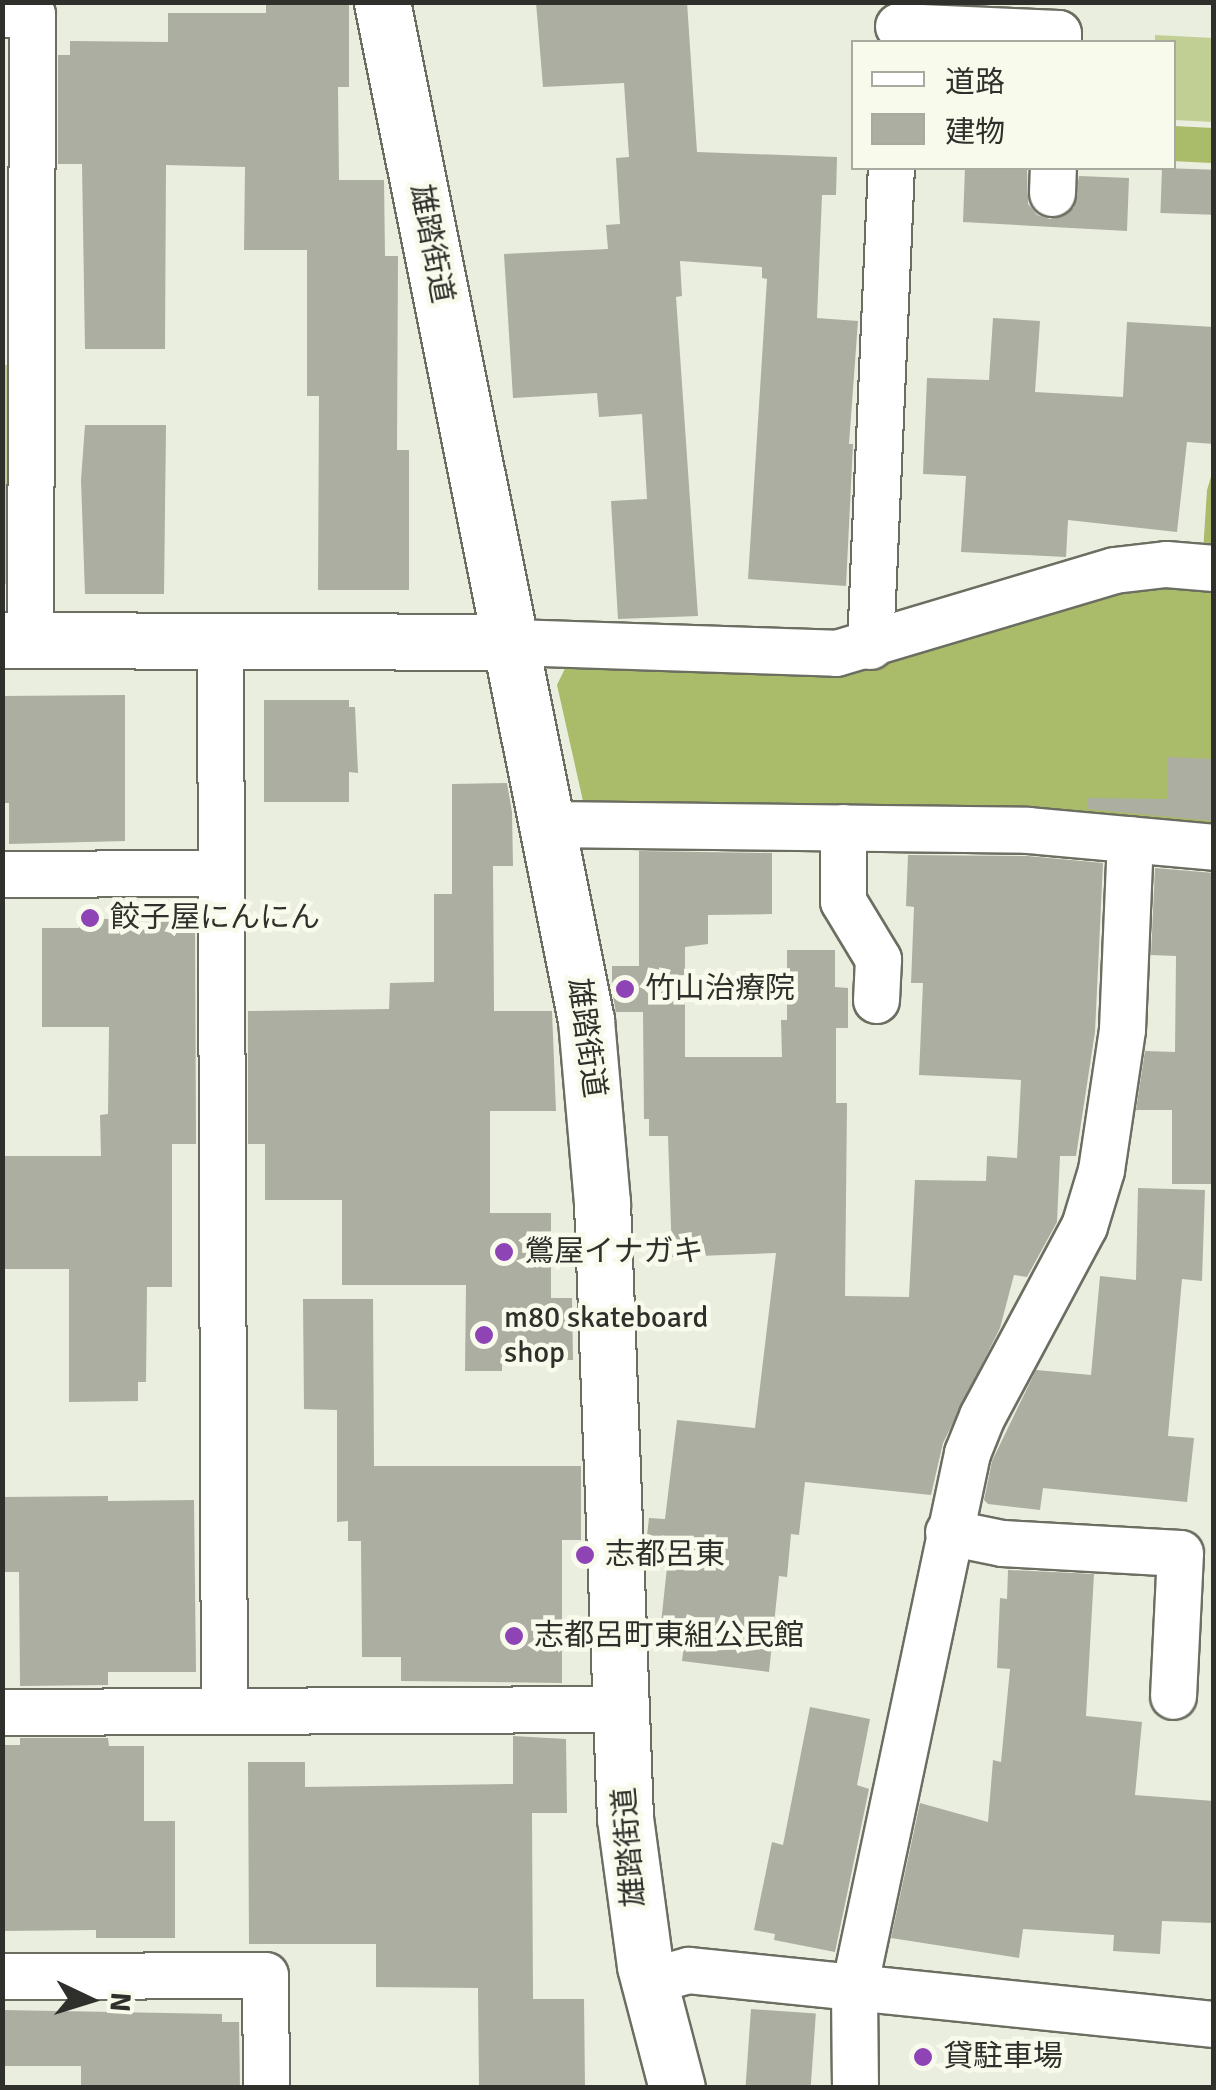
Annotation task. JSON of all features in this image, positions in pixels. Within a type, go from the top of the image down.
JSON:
[{"type":"street","name":"雄踏街道","points":[[382,2],[586,1020],[599,1142],[630,1868],[649,1981],[677,2088]]},
{"type":"street","points":[[25,10],[16,640],[512,642],[800,654],[870,646],[1114,570],[1166,564],[1214,568]]},
{"type":"street","points":[[898,24],[1058,33],[1058,40]]},
{"type":"street","points":[[870,646],[891,170]]},
{"type":"street","points":[[220,641],[224,1711]]},
{"type":"street","points":[[548,824],[1028,830],[1214,846]]},
{"type":"street","points":[[843,828],[843,901],[878,959],[876,1000]]},
{"type":"street","points":[[855,2088],[854,1988],[967,1453],[982,1416],[1094,1198],[1122,1030],[1130,839]]},
{"type":"street","points":[[2,874],[220,873]]},
{"type":"street","points":[[948,1532],[1002,1543],[1180,1553],[1174,1696]]},
{"type":"street","points":[[2,1712],[621,1709]]},
{"type":"street","points":[[649,1981],[688,1970],[1214,2024]]},
{"type":"street","points":[[2,1976],[266,1975],[266,2088]]},
{"type":"green space","points":[[1155,35],[1213,38],[1213,122],[1176,120],[1176,40],[1155,40]]},
{"type":"green space","points":[[1176,126],[1213,128],[1211,163],[1176,161]]},
{"type":"green space","points":[[3,365],[8,365],[7,582],[3,587]]},
{"type":"green space","points":[[1213,470],[1213,836],[595,811],[583,801],[557,685],[569,660],[800,665],[1203,552],[1207,490]]},
{"type":"building","points":[[536,2],[687,2],[697,152],[837,157],[836,195],[822,195],[817,318],[858,321],[849,444],[853,444],[846,586],[748,579],[767,279],[762,278],[762,267],[680,261],[682,296],[676,297],[698,616],[618,619],[611,501],[647,499],[642,414],[599,417],[597,393],[513,398],[504,254],[608,249],[606,225],[620,224],[616,158],[629,157],[624,83],[543,87]]},
{"type":"building","points":[[266,5],[349,5],[349,87],[338,87],[339,180],[384,180],[385,256],[398,256],[397,450],[409,450],[409,590],[318,590],[319,396],[307,396],[307,250],[244,250],[245,167],[166,165],[165,349],[85,349],[82,164],[58,164],[58,55],[70,55],[70,41],[168,42],[168,13],[266,13]]},
{"type":"building","points":[[965,170],[1027,170],[1028,204],[1037,215],[1050,219],[1074,208],[1079,176],[1129,178],[1127,231],[963,222]]},
{"type":"building","points":[[1162,170],[1214,170],[1212,215],[1160,213]]},
{"type":"building","points":[[993,318],[1040,321],[1035,392],[1123,397],[1127,322],[1214,327],[1214,444],[1187,442],[1177,532],[1068,520],[1066,557],[961,552],[966,476],[923,474],[927,378],[989,380]]},
{"type":"building","points":[[85,425],[166,425],[164,594],[85,594],[81,480]]},
{"type":"building","points":[[125,695],[125,841],[9,844],[9,803],[2,803],[2,696]]},
{"type":"building","points":[[264,700],[349,700],[349,707],[355,707],[358,773],[349,772],[349,802],[264,802]]},
{"type":"building","points":[[1168,757],[1214,759],[1214,821],[1087,809],[1088,798],[1168,799]]},
{"type":"building","points":[[507,783],[513,866],[493,866],[494,1011],[552,1011],[556,1111],[490,1111],[490,1213],[551,1213],[551,1298],[572,1298],[573,1360],[502,1361],[502,1371],[465,1371],[466,1285],[342,1285],[342,1200],[265,1200],[265,1144],[248,1144],[248,1011],[389,1009],[390,983],[434,982],[434,894],[452,894],[452,784]]},
{"type":"building","points":[[639,851],[772,853],[772,914],[708,915],[708,944],[685,947],[685,1057],[782,1057],[781,1020],[787,1020],[787,950],[835,950],[835,987],[848,988],[848,1028],[836,1028],[836,1103],[847,1103],[845,1296],[909,1297],[915,1180],[986,1181],[987,1156],[1017,1158],[1021,1080],[919,1075],[923,983],[911,983],[914,907],[906,906],[908,855],[1027,856],[1103,863],[1095,1032],[1076,1156],[1060,1156],[1057,1222],[1027,1277],[1014,1275],[1000,1328],[943,1443],[931,1495],[805,1482],[799,1535],[791,1534],[787,1577],[779,1576],[769,1672],[682,1661],[684,1645],[659,1642],[667,1567],[647,1564],[646,1545],[649,1518],[665,1519],[677,1420],[755,1428],[776,1253],[672,1257],[668,1136],[649,1136],[649,1119],[644,1119],[643,1012],[616,1012],[612,991],[612,966],[639,966]]},
{"type":"building","points":[[1155,868],[1214,873],[1214,1184],[1172,1184],[1172,1110],[1136,1110],[1145,1051],[1175,1052],[1176,956],[1151,955]]},
{"type":"building","points":[[78,919],[195,919],[196,1144],[172,1144],[172,1287],[147,1287],[146,1382],[138,1382],[138,1401],[69,1402],[69,1269],[2,1269],[2,1156],[101,1156],[100,1115],[108,1114],[109,1027],[42,1027],[42,928],[79,928]]},
{"type":"building","points":[[1138,1188],[1205,1190],[1202,1281],[1182,1279],[1168,1436],[1194,1438],[1187,1502],[1043,1488],[1040,1510],[988,1504],[984,1500],[992,1461],[1036,1370],[1091,1375],[1100,1276],[1136,1280]]},
{"type":"building","points":[[303,1299],[373,1299],[374,1466],[581,1466],[581,1540],[562,1540],[562,1683],[401,1681],[401,1657],[362,1657],[361,1541],[348,1541],[348,1521],[337,1522],[337,1410],[304,1409]]},
{"type":"building","points":[[108,1496],[108,1501],[194,1500],[196,1672],[108,1672],[108,1685],[20,1686],[19,1572],[2,1572],[2,1497]]},
{"type":"building","points":[[1008,1570],[1094,1574],[1086,1716],[1142,1722],[1135,1795],[1214,1801],[1214,1923],[1162,1921],[1160,1954],[1113,1951],[1114,1935],[1023,1929],[1019,1958],[891,1938],[920,1803],[988,1822],[993,1760],[1001,1762],[1010,1669],[997,1668],[1000,1598],[1007,1599]]},
{"type":"building","points":[[810,1707],[870,1719],[857,1785],[869,1789],[835,1952],[774,1940],[775,1934],[754,1930],[772,1842],[783,1845]]},
{"type":"building","points":[[513,1736],[566,1739],[567,1813],[532,1813],[533,1999],[584,1999],[585,2088],[479,2088],[478,1988],[376,1987],[376,1944],[249,1944],[248,1762],[305,1762],[305,1787],[513,1784]]},
{"type":"building","points":[[20,1738],[108,1738],[109,1746],[144,1746],[144,1821],[175,1821],[175,1938],[96,1938],[96,1930],[2,1931],[2,1745],[20,1745]]},
{"type":"building","points":[[751,2009],[816,2014],[811,2088],[745,2088]]},
{"type":"building","points":[[2,2010],[222,2014],[222,2022],[239,2022],[240,2088],[81,2088],[81,2066],[2,2066]]},
{"type":"place","name":"餃子屋にんにん","points":[[90,918]]},
{"type":"place","name":"竹山治療院","points":[[625,989]]},
{"type":"place","name":"鶯屋イナガキ","points":[[504,1252]]},
{"type":"place","name":"m80 skateboard shop","points":[[484,1335]]},
{"type":"place","name":"志都呂東","points":[[585,1555]]},
{"type":"place","name":"志都呂町東組公民館","points":[[514,1636]]},
{"type":"place","name":"貸駐車場","points":[[923,2057]]}]
